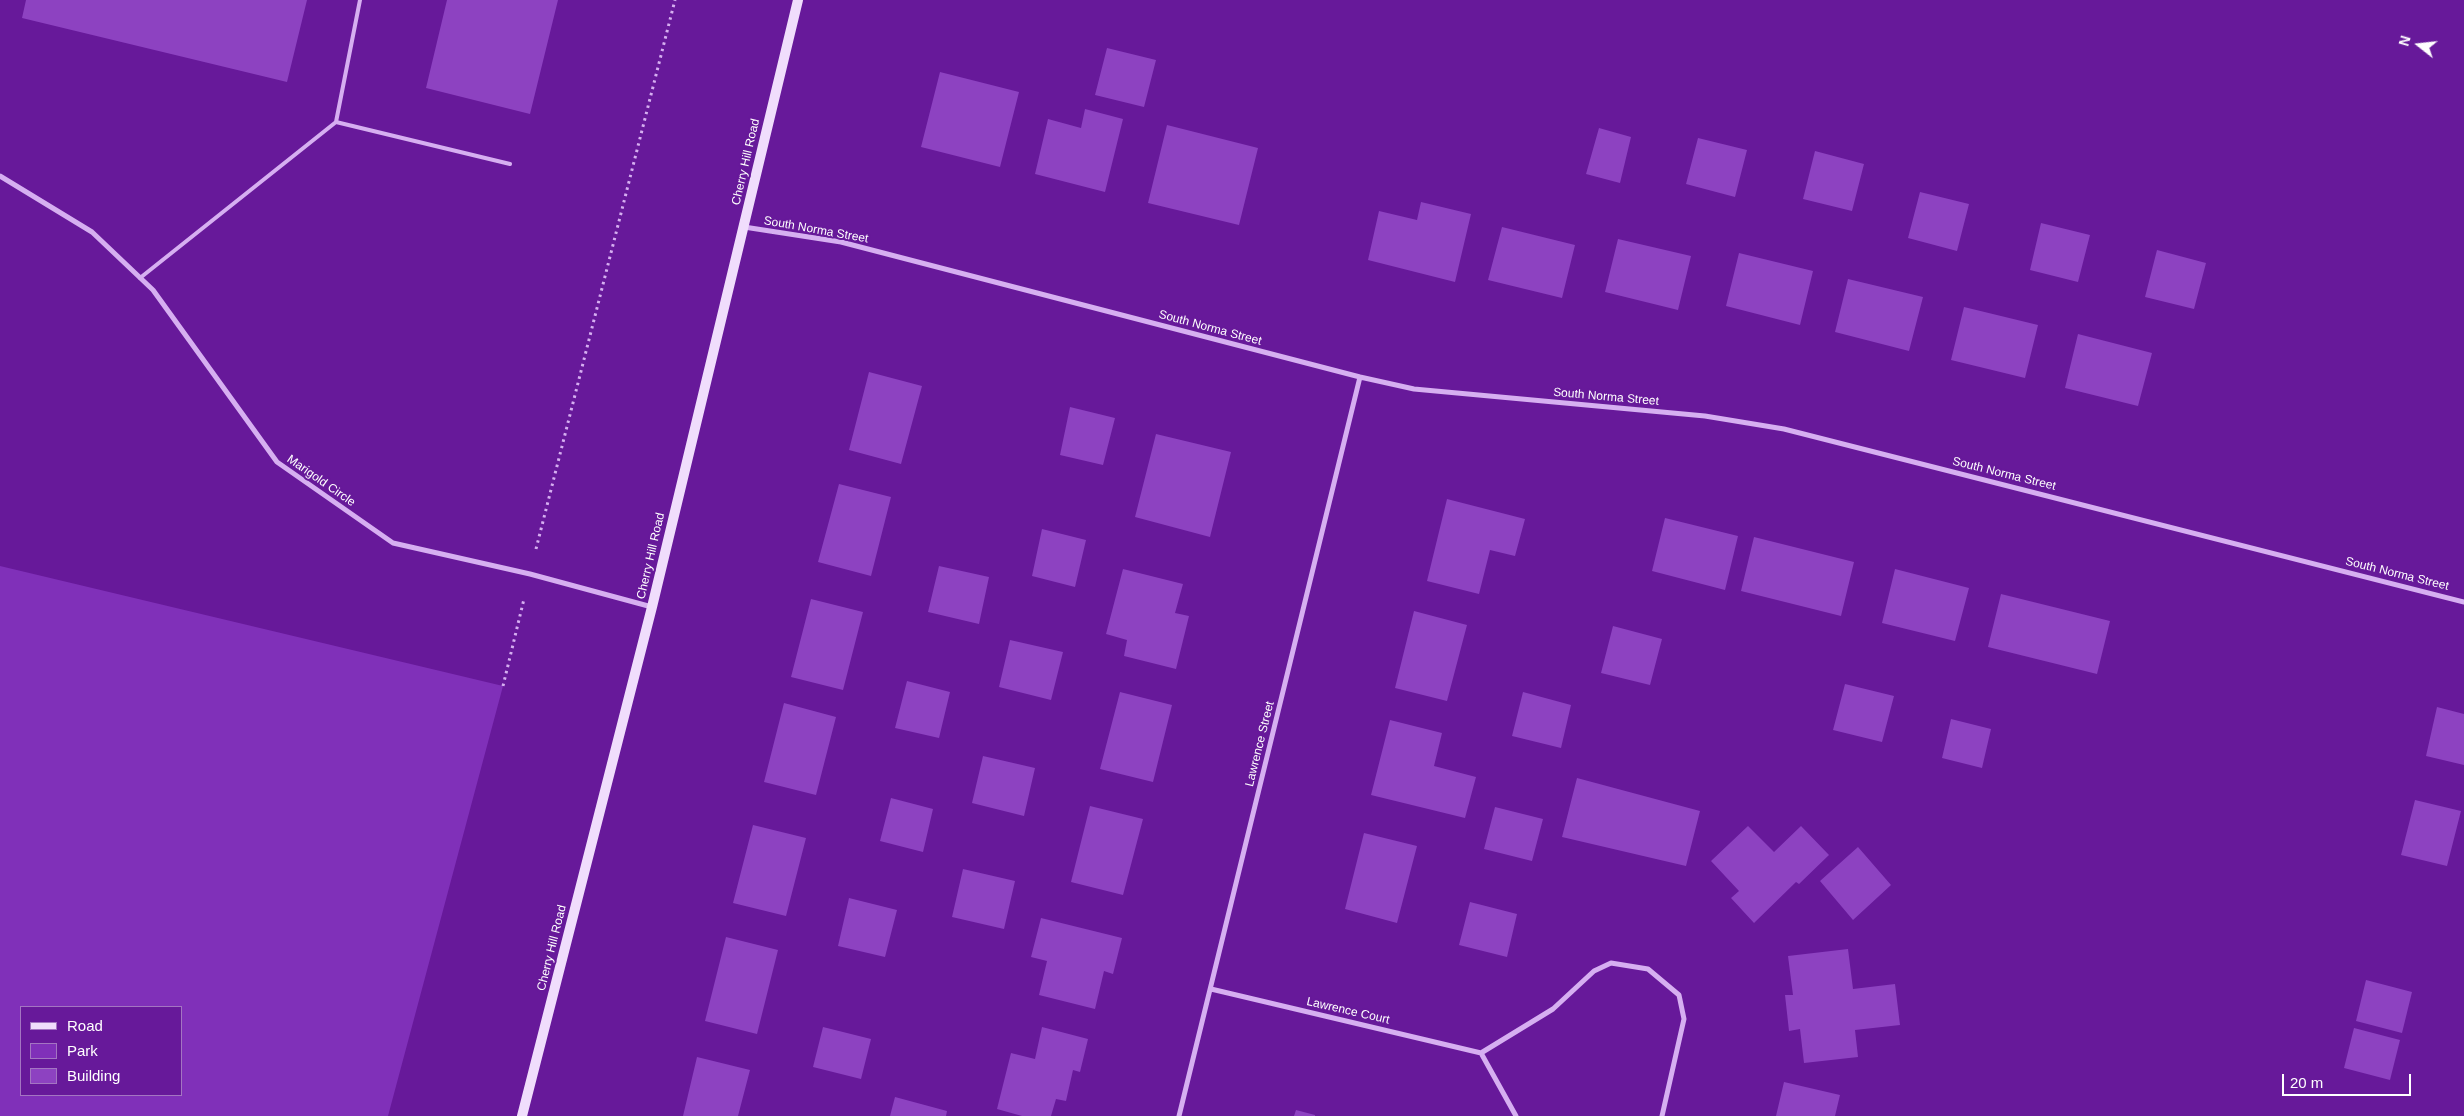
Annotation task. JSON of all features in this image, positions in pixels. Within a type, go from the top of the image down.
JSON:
[{"type":"main road","name":"Cherry Hill Road","points":[[522,1116],[652,607],[729,278],[744,227],[798,0]]},
{"type":"street","name":"Marigold Circle","points":[[0,176],[92,232],[153,290],[277,462],[393,543],[530,574],[652,607]]},
{"type":"street","name":"South Norma Street","points":[[744,227],[841,242],[1360,377],[1414,389],[1705,416],[1784,429],[2464,602]]},
{"type":"street","name":"Lawrence Street","points":[[1179,1116],[1360,377]]},
{"type":"street","points":[[1516,1116],[1481,1053],[1553,1009],[1594,971],[1611,963],[1648,969],[1679,995],[1684,1019],[1662,1116]]},
{"type":"street","name":"Lawrence Court","points":[[1211,989],[1481,1053]]},
{"type":"lane","points":[[140,278],[336,122],[360,0]]},
{"type":"lane","points":[[336,122],[510,164]]},
{"type":"path","points":[[503,686],[675,0]]},
{"type":"green space","points":[[0,566],[503,686],[388,1116],[0,1116]]},
{"type":"building","points":[[26,0],[307,0],[287,82],[22,18]]},
{"type":"building","points":[[447,0],[558,0],[530,114],[426,88]]},
{"type":"building","points":[[1107,48],[1156,60],[1144,107],[1095,95]]},
{"type":"building","points":[[940,72],[1019,92],[1000,167],[921,147]]},
{"type":"building","points":[[1085,109],[1123,119],[1105,192],[1035,174],[1048,119],[1081,128]]},
{"type":"building","points":[[1167,125],[1258,148],[1239,225],[1148,203]]},
{"type":"building","points":[[1599,128],[1631,137],[1620,183],[1586,174]]},
{"type":"building","points":[[1698,138],[1747,150],[1735,197],[1686,184]]},
{"type":"building","points":[[1815,151],[1864,164],[1852,211],[1803,199]]},
{"type":"building","points":[[1920,192],[1969,204],[1957,251],[1908,238]]},
{"type":"building","points":[[1421,202],[1471,214],[1455,282],[1368,260],[1379,211],[1417,220]]},
{"type":"building","points":[[2041,223],[2090,235],[2078,282],[2030,270]]},
{"type":"building","points":[[1502,227],[1575,245],[1562,298],[1488,280]]},
{"type":"building","points":[[1618,239],[1691,256],[1678,310],[1605,292]]},
{"type":"building","points":[[2157,250],[2206,263],[2194,309],[2145,297]]},
{"type":"building","points":[[1739,253],[1813,271],[1800,325],[1726,306]]},
{"type":"building","points":[[1848,279],[1923,297],[1909,351],[1835,332]]},
{"type":"building","points":[[1964,307],[2038,325],[2025,378],[1951,360]]},
{"type":"building","points":[[2078,334],[2152,353],[2138,406],[2065,388]]},
{"type":"building","points":[[869,372],[922,386],[901,464],[849,450]]},
{"type":"building","points":[[1070,407],[1115,418],[1103,465],[1060,455]]},
{"type":"building","points":[[1156,434],[1231,452],[1210,537],[1135,517]]},
{"type":"building","points":[[839,484],[891,497],[871,576],[818,562]]},
{"type":"building","points":[[1447,499],[1525,519],[1515,556],[1490,550],[1479,594],[1427,581]]},
{"type":"building","points":[[1665,518],[1738,536],[1725,590],[1652,571]]},
{"type":"building","points":[[1042,529],[1086,540],[1075,587],[1032,576]]},
{"type":"building","points":[[1754,537],[1854,562],[1841,616],[1741,591]]},
{"type":"building","points":[[939,566],[989,577],[979,624],[928,612]]},
{"type":"building","points":[[1123,569],[1183,584],[1175,613],[1189,616],[1176,669],[1124,656],[1127,640],[1106,634]]},
{"type":"building","points":[[1895,569],[1969,588],[1955,641],[1882,623]]},
{"type":"building","points":[[2001,594],[2110,621],[2097,674],[1988,647]]},
{"type":"building","points":[[811,599],[863,612],[843,690],[791,677]]},
{"type":"building","points":[[1414,611],[1467,625],[1447,701],[1395,688]]},
{"type":"building","points":[[1613,626],[1662,639],[1650,685],[1601,673]]},
{"type":"building","points":[[1010,640],[1063,652],[1051,700],[999,687]]},
{"type":"building","points":[[907,681],[950,692],[939,738],[895,728]]},
{"type":"building","points":[[1845,684],[1894,696],[1882,742],[1833,730]]},
{"type":"building","points":[[1120,692],[1172,705],[1153,782],[1100,769]]},
{"type":"building","points":[[1523,692],[1571,705],[1561,748],[1512,736]]},
{"type":"building","points":[[784,703],[836,717],[816,795],[764,782]]},
{"type":"building","points":[[2437,707],[2464,714],[2464,765],[2426,756]]},
{"type":"building","points":[[1951,719],[1991,729],[1982,768],[1942,758]]},
{"type":"building","points":[[1390,720],[1442,733],[1434,766],[1476,777],[1465,818],[1371,795]]},
{"type":"building","points":[[983,756],[1035,768],[1024,816],[972,803]]},
{"type":"building","points":[[1577,778],[1700,811],[1686,866],[1562,837]]},
{"type":"building","points":[[891,798],[933,809],[923,852],[880,841]]},
{"type":"building","points":[[2415,800],[2461,811],[2447,866],[2401,855]]},
{"type":"building","points":[[1090,806],[1143,819],[1123,895],[1071,882]]},
{"type":"building","points":[[1495,807],[1543,819],[1532,861],[1484,849]]},
{"type":"building","points":[[753,825],[806,838],[786,916],[733,903]]},
{"type":"building","points":[[1748,826],[1774,852],[1801,826],[1829,855],[1799,884],[1796,882],[1754,923],[1731,898],[1739,891],[1711,861]]},
{"type":"building","points":[[1364,833],[1417,846],[1397,923],[1345,909]]},
{"type":"building","points":[[1858,847],[1891,885],[1853,920],[1820,881]]},
{"type":"building","points":[[963,869],[1015,881],[1004,929],[952,917]]},
{"type":"building","points":[[849,898],[897,910],[885,957],[838,946]]},
{"type":"building","points":[[1470,902],[1517,914],[1507,957],[1459,945]]},
{"type":"building","points":[[1041,918],[1122,938],[1113,974],[1104,971],[1095,1009],[1039,995],[1047,961],[1031,957]]},
{"type":"building","points":[[726,937],[778,950],[757,1034],[705,1021]]},
{"type":"building","points":[[1848,949],[1853,989],[1895,984],[1900,1025],[1855,1030],[1858,1057],[1804,1063],[1800,1029],[1789,1031],[1785,995],[1793,995],[1788,956]]},
{"type":"building","points":[[2366,980],[2412,992],[2402,1033],[2356,1021]]},
{"type":"building","points":[[823,1027],[871,1039],[861,1079],[813,1067]]},
{"type":"building","points":[[1042,1027],[1088,1039],[1080,1072],[1073,1070],[1066,1101],[1056,1099],[1051,1116],[1022,1116],[997,1109],[1011,1053],[1035,1059]]},
{"type":"building","points":[[2354,1028],[2400,1040],[2390,1080],[2344,1068]]},
{"type":"building","points":[[697,1057],[750,1070],[738,1116],[683,1116]]},
{"type":"building","points":[[1784,1082],[1840,1095],[1835,1116],[1776,1116]]},
{"type":"building","points":[[895,1097],[947,1111],[946,1116],[890,1116]]},
{"type":"building","points":[[1296,1110],[1315,1115],[1315,1116],[1294,1116]]}]
